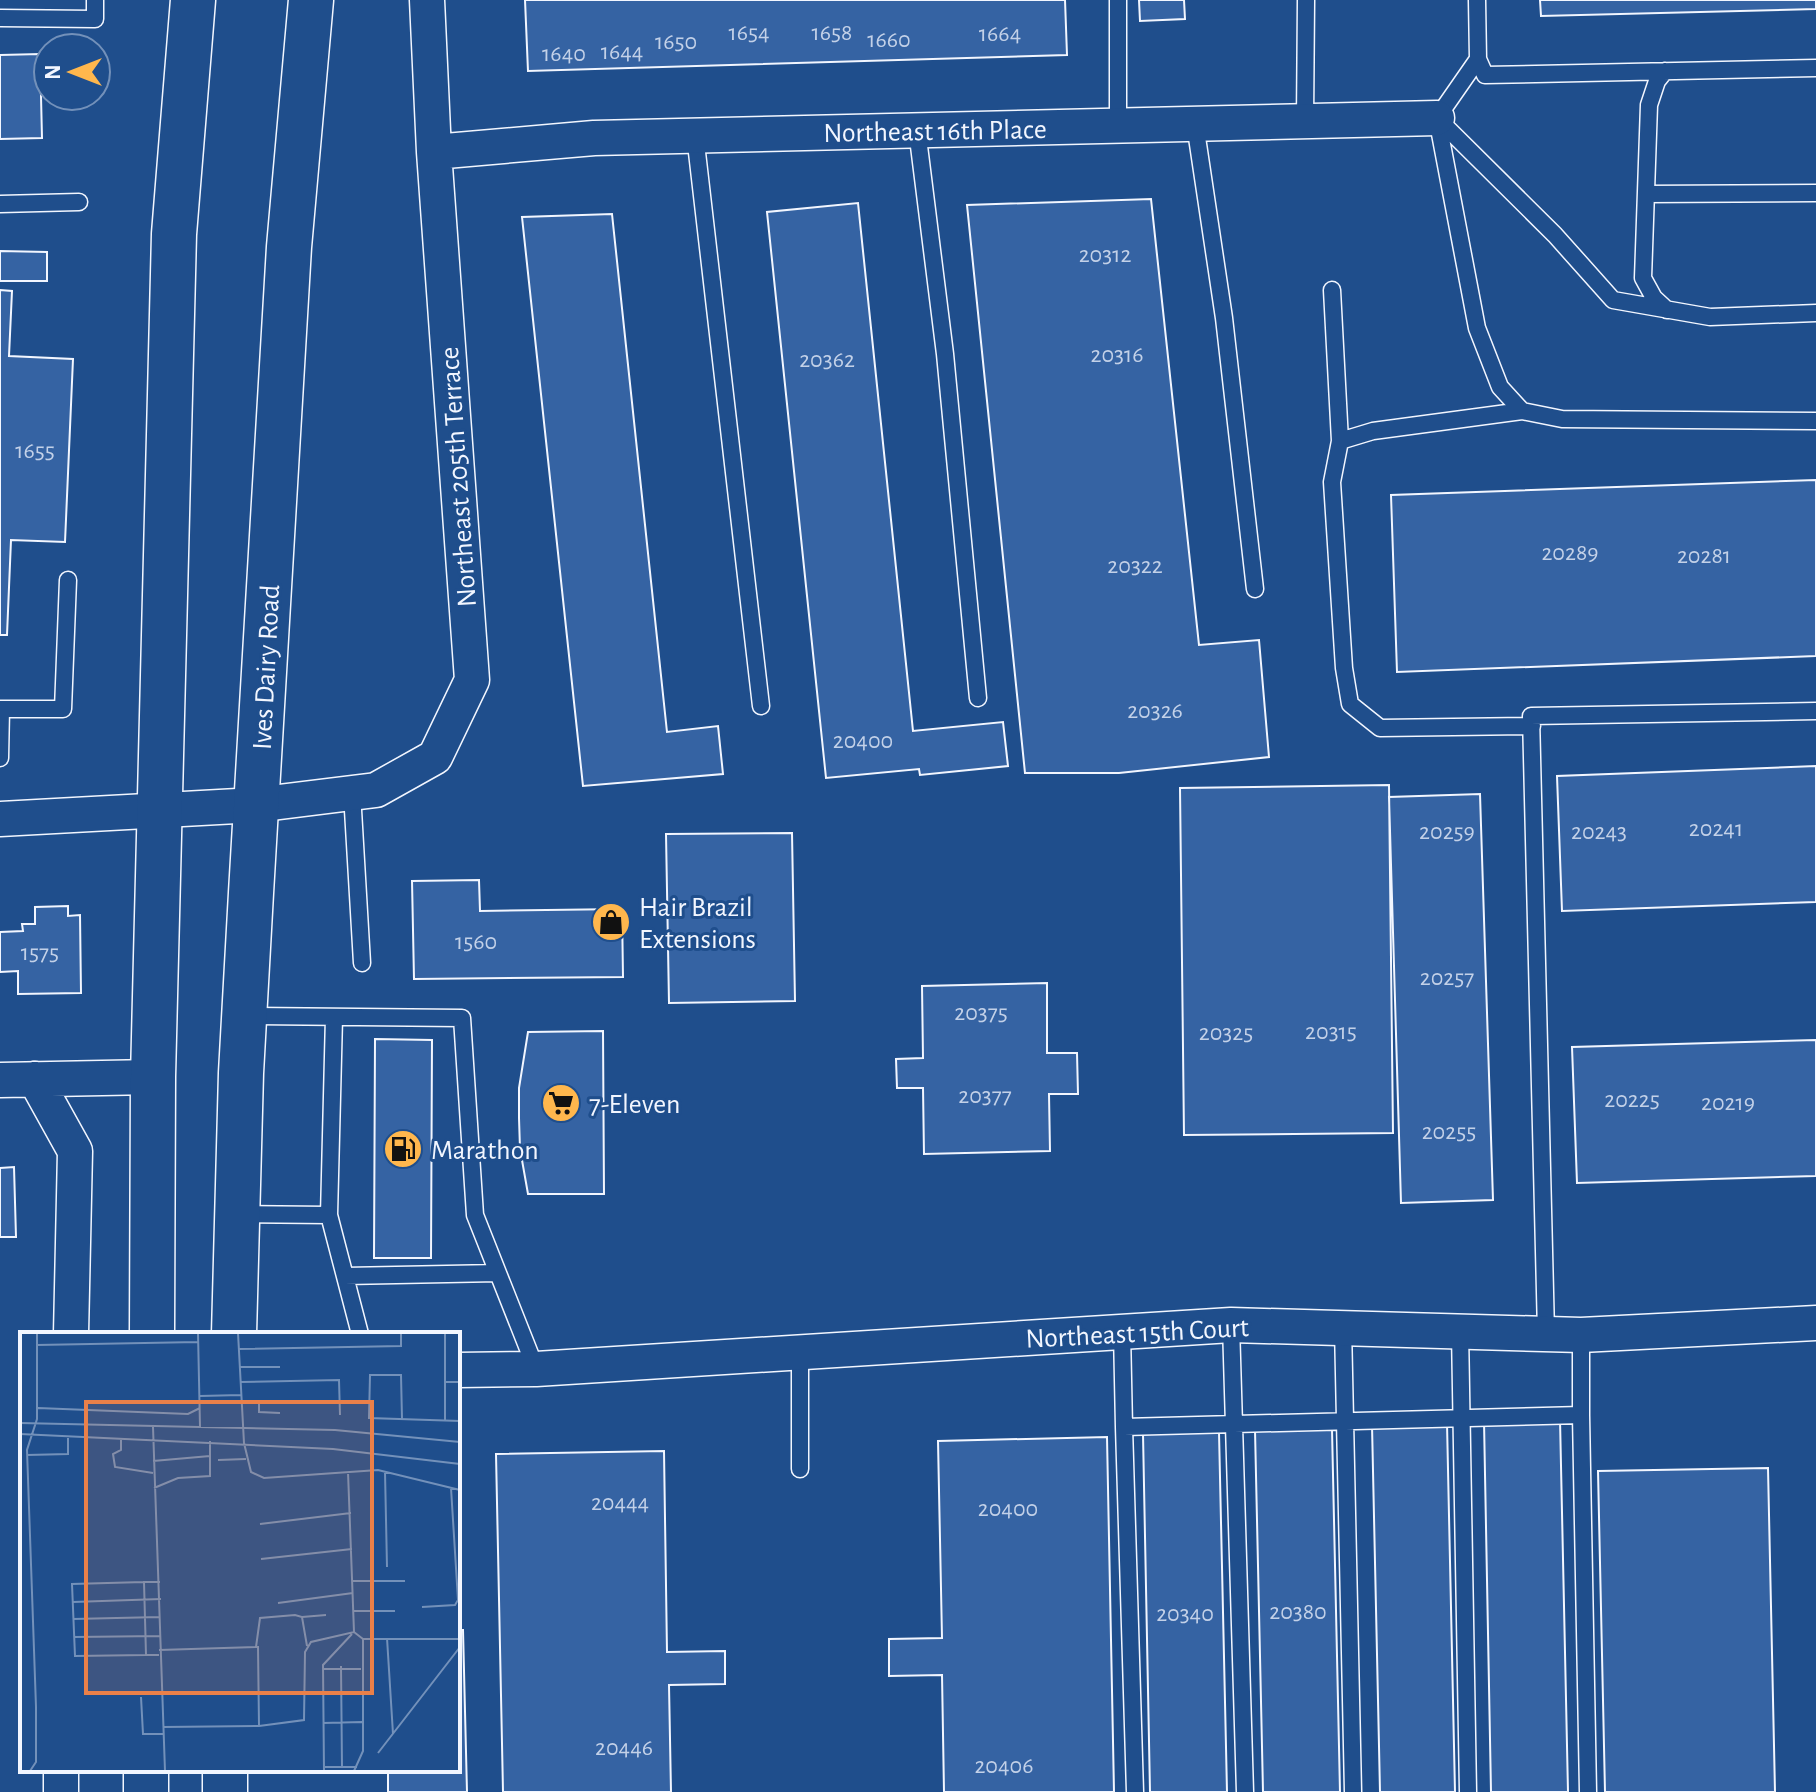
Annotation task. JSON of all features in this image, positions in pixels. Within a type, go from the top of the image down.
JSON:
[{"type":"main road","points":[[152,1332],[153,1077],[174,234],[193,0]]},
{"type":"main road","name":"Ives Dairy Road","points":[[234,1332],[244,1016],[256,805],[289,247],[311,0]]},
{"type":"street","name":"Northeast 205th Terrace","points":[[0,819],[256,805],[376,790],[435,757],[472,680],[434,152],[427,0]]},
{"type":"street","name":"Northeast 16th Place","points":[[434,152],[594,138],[1437,118]]},
{"type":"street","points":[[0,1080],[153,1077]]},
{"type":"street","points":[[35,1079],[75,1151],[71,1332]]},
{"type":"street","name":"Northeast 15th Court","points":[[460,1370],[536,1369],[1231,1325],[1581,1335],[1816,1323]]},
{"type":"lane","points":[[0,18],[95,19],[95,0]]},
{"type":"lane","points":[[1118,0],[1118,125]]},
{"type":"lane","points":[[1305,121],[1306,0]]},
{"type":"lane","points":[[1477,0],[1478,59],[1485,75],[1816,68]]},
{"type":"lane","points":[[1478,59],[1437,118],[1477,328],[1500,387],[1522,411]]},
{"type":"lane","points":[[1665,71],[1657,81],[1649,105],[1643,278],[1654,298],[1667,310]]},
{"type":"lane","points":[[1437,118],[1555,235],[1613,300],[1710,317],[1816,313]]},
{"type":"lane","points":[[1195,124],[1224,318],[1255,589]]},
{"type":"lane","points":[[917,130],[945,354],[978,698]]},
{"type":"lane","points":[[695,135],[761,706]]},
{"type":"lane","points":[[1646,194],[1816,193]]},
{"type":"lane","points":[[0,204],[79,202]]},
{"type":"lane","points":[[1332,290],[1340,441],[1332,482],[1344,668],[1350,704],[1380,728],[1532,726]]},
{"type":"lane","points":[[1340,441],[1373,431],[1522,411],[1562,419],[1816,421]]},
{"type":"lane","points":[[0,758],[1,709],[63,709],[68,580]]},
{"type":"lane","points":[[1546,1333],[1531,716],[1816,711]]},
{"type":"lane","points":[[352,793],[362,963]]},
{"type":"lane","points":[[244,1016],[462,1018],[475,1215],[536,1369]]},
{"type":"lane","points":[[334,1017],[329,1215],[359,1332]]},
{"type":"lane","points":[[237,1214],[329,1215]]},
{"type":"lane","points":[[345,1276],[498,1273]]},
{"type":"lane","points":[[1231,1325],[1245,1792]]},
{"type":"lane","points":[[1343,1327],[1353,1792]]},
{"type":"lane","points":[[1460,1331],[1468,1792]]},
{"type":"lane","points":[[1122,1332],[1135,1792]]},
{"type":"lane","points":[[1581,1335],[1588,1792]]},
{"type":"lane","points":[[800,1352],[800,1469]]},
{"type":"lane","points":[[1124,1427],[1581,1415]]},
{"type":"building","points":[[525,0],[1065,0],[1067,55],[528,71]]},
{"type":"building","points":[[1139,0],[1184,0],[1185,19],[1140,21]]},
{"type":"building","points":[[1540,0],[1816,0],[1816,9],[1541,16]]},
{"type":"building","points":[[32,54],[32,112],[41,112],[42,138],[0,139],[0,55]]},
{"type":"building","points":[[1151,199],[1199,645],[1259,640],[1269,757],[1119,773],[1025,773],[967,205]]},
{"type":"building","points":[[858,203],[913,731],[1003,722],[1008,766],[920,775],[919,769],[826,778],[767,212]]},
{"type":"building","points":[[612,214],[667,732],[718,726],[723,774],[583,786],[522,217]]},
{"type":"building","points":[[0,251],[47,252],[47,281],[0,281]]},
{"type":"building","points":[[0,290],[12,291],[9,356],[73,359],[65,542],[11,540],[7,635],[0,635]]},
{"type":"building","points":[[1816,480],[1816,656],[1397,672],[1391,495]]},
{"type":"building","points":[[1816,766],[1816,902],[1562,911],[1557,776]]},
{"type":"building","points":[[1389,785],[1393,1133],[1184,1135],[1180,788]]},
{"type":"building","points":[[1480,794],[1493,1200],[1401,1203],[1389,797]]},
{"type":"building","points":[[792,833],[795,1001],[669,1003],[666,834]]},
{"type":"building","points":[[479,880],[480,911],[622,909],[623,977],[414,979],[412,881]]},
{"type":"building","points":[[68,906],[68,916],[80,915],[81,993],[18,994],[18,971],[0,972],[0,932],[23,931],[22,924],[35,924],[35,907]]},
{"type":"building","points":[[1047,983],[1047,1053],[1077,1053],[1078,1094],[1049,1094],[1050,1151],[924,1154],[923,1088],[897,1088],[896,1059],[923,1058],[922,986]]},
{"type":"building","name":"7-Eleven","points":[[603,1031],[604,1194],[528,1194],[520,1149],[519,1088],[528,1032]]},
{"type":"building","name":"Marathon","points":[[375,1039],[432,1040],[431,1258],[374,1258]]},
{"type":"building","points":[[1816,1040],[1816,1176],[1577,1183],[1572,1047]]},
{"type":"building","points":[[14,1167],[16,1237],[0,1237],[0,1168]]},
{"type":"building","points":[[1560,1419],[1568,1792],[1491,1792],[1484,1421]]},
{"type":"building","points":[[1447,1423],[1455,1792],[1380,1792],[1372,1425]]},
{"type":"building","points":[[1332,1429],[1340,1792],[1263,1792],[1255,1430]]},
{"type":"building","points":[[1219,1432],[1227,1792],[1150,1792],[1143,1434]]},
{"type":"building","points":[[1107,1437],[1114,1792],[944,1792],[942,1675],[889,1676],[889,1639],[942,1638],[938,1441]]},
{"type":"building","points":[[664,1451],[667,1652],[725,1651],[725,1684],[669,1685],[671,1792],[503,1792],[496,1454]]},
{"type":"building","points":[[1768,1468],[1775,1792],[1605,1792],[1598,1471]]},
{"type":"building","points":[[460,1630],[463,1630],[467,1792],[388,1792],[388,1772],[460,1772]]},
{"type":"place","name":"Hair Brazil Extensions","points":[[611,922]]},
{"type":"place","name":"7-Eleven","points":[[561,1103]]},
{"type":"place","name":"Marathon","points":[[403,1149]]}]
